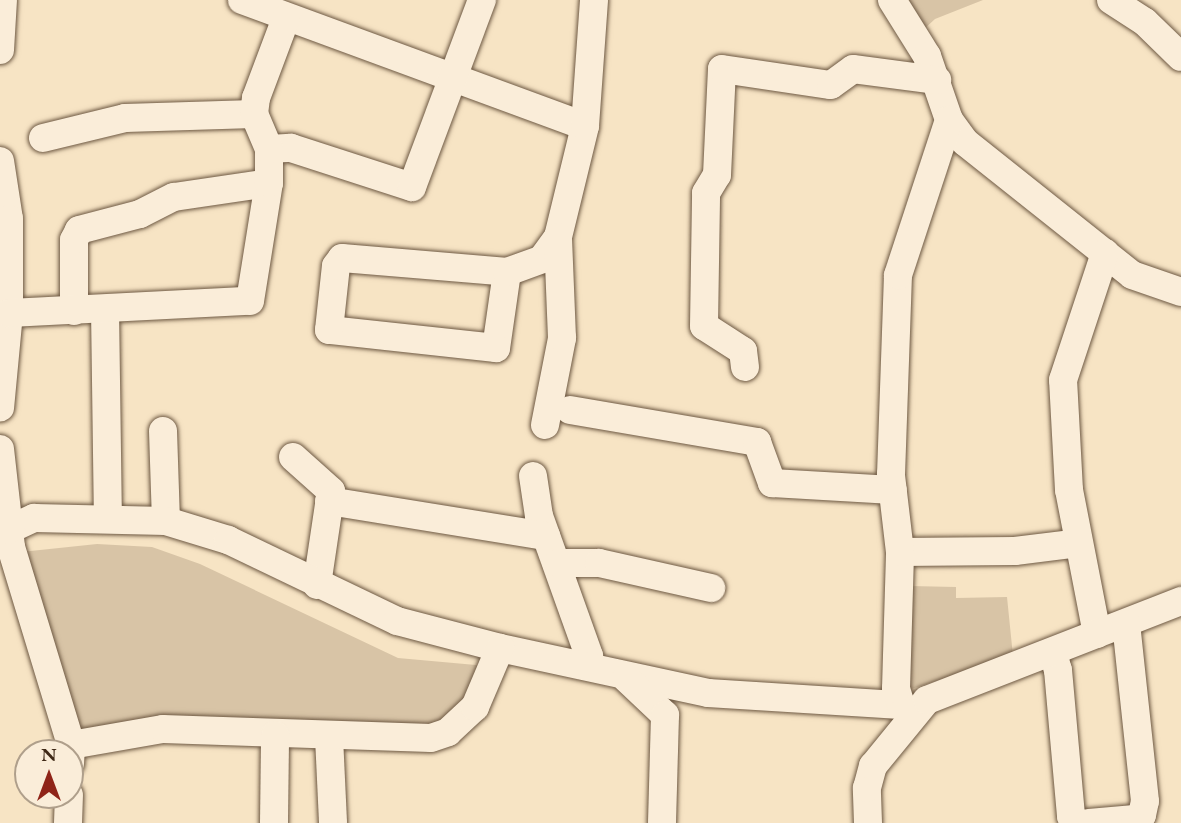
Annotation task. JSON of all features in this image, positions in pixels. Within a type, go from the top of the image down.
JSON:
[{"type":"street","points":[[0,50],[3,0]]},
{"type":"street","points":[[242,0],[585,126]]},
{"type":"street","points":[[269,149],[291,148],[412,187],[482,0]]},
{"type":"street","points":[[545,425],[562,338],[558,237],[585,126],[594,0]]},
{"type":"street","points":[[892,0],[937,80],[949,120],[965,142],[1132,275],[1181,292]]},
{"type":"street","points":[[1111,0],[1144,22],[1181,57]]},
{"type":"street","points":[[9,313],[250,301],[269,183],[269,149],[254,114],[286,18]]},
{"type":"street","points":[[746,367],[743,351],[704,326],[706,193],[717,175],[722,69],[831,85],[853,69],[937,80]]},
{"type":"street","points":[[43,138],[125,118],[254,114]]},
{"type":"street","points":[[907,708],[896,688],[900,552],[893,490],[898,275],[949,120]]},
{"type":"street","points":[[0,161],[9,219],[9,313],[0,408]]},
{"type":"street","points":[[74,311],[74,240],[79,230],[140,214],[174,197],[269,183]]},
{"type":"street","points":[[507,272],[496,348],[329,330],[336,266],[342,258],[507,272],[542,259],[558,237]]},
{"type":"street","points":[[1097,634],[1069,490],[1063,380],[1105,253]]},
{"type":"street","points":[[106,309],[107,519]]},
{"type":"street","points":[[569,410],[757,442],[772,484],[893,490]]},
{"type":"street","points":[[163,431],[166,521]]},
{"type":"street","points":[[0,449],[6,541],[65,739]]},
{"type":"street","points":[[293,457],[331,491],[317,585]]},
{"type":"street","points":[[533,476],[546,536],[558,563],[589,656],[588,665]]},
{"type":"street","points":[[329,500],[546,536]]},
{"type":"street","points":[[6,541],[34,518],[166,521],[228,540],[317,585],[397,621],[500,648],[708,693],[907,708],[1181,601]]},
{"type":"street","points":[[900,552],[1015,551],[1079,543]]},
{"type":"street","points":[[558,563],[598,563],[711,588]]},
{"type":"street","points":[[1089,823],[1135,819],[1142,814],[1145,801],[1126,624]]},
{"type":"street","points":[[84,750],[163,729],[275,736],[416,739],[448,732],[475,707],[500,648]]},
{"type":"street","points":[[1053,653],[1058,670],[1071,816],[1077,823]]},
{"type":"street","points":[[622,673],[665,715],[662,823]]},
{"type":"street","points":[[868,823],[867,788],[873,766],[907,708]]},
{"type":"street","points":[[274,823],[275,736]]},
{"type":"street","points":[[329,737],[333,823]]},
{"type":"shaded area","points":[[903,0],[983,0],[935,19],[923,30]]},
{"type":"shaded area","points":[[97,544],[152,547],[200,564],[398,658],[487,666],[447,727],[76,733],[21,552]]},
{"type":"shaded area","points":[[910,586],[956,587],[956,598],[1007,597],[1013,656],[905,691]]}]
